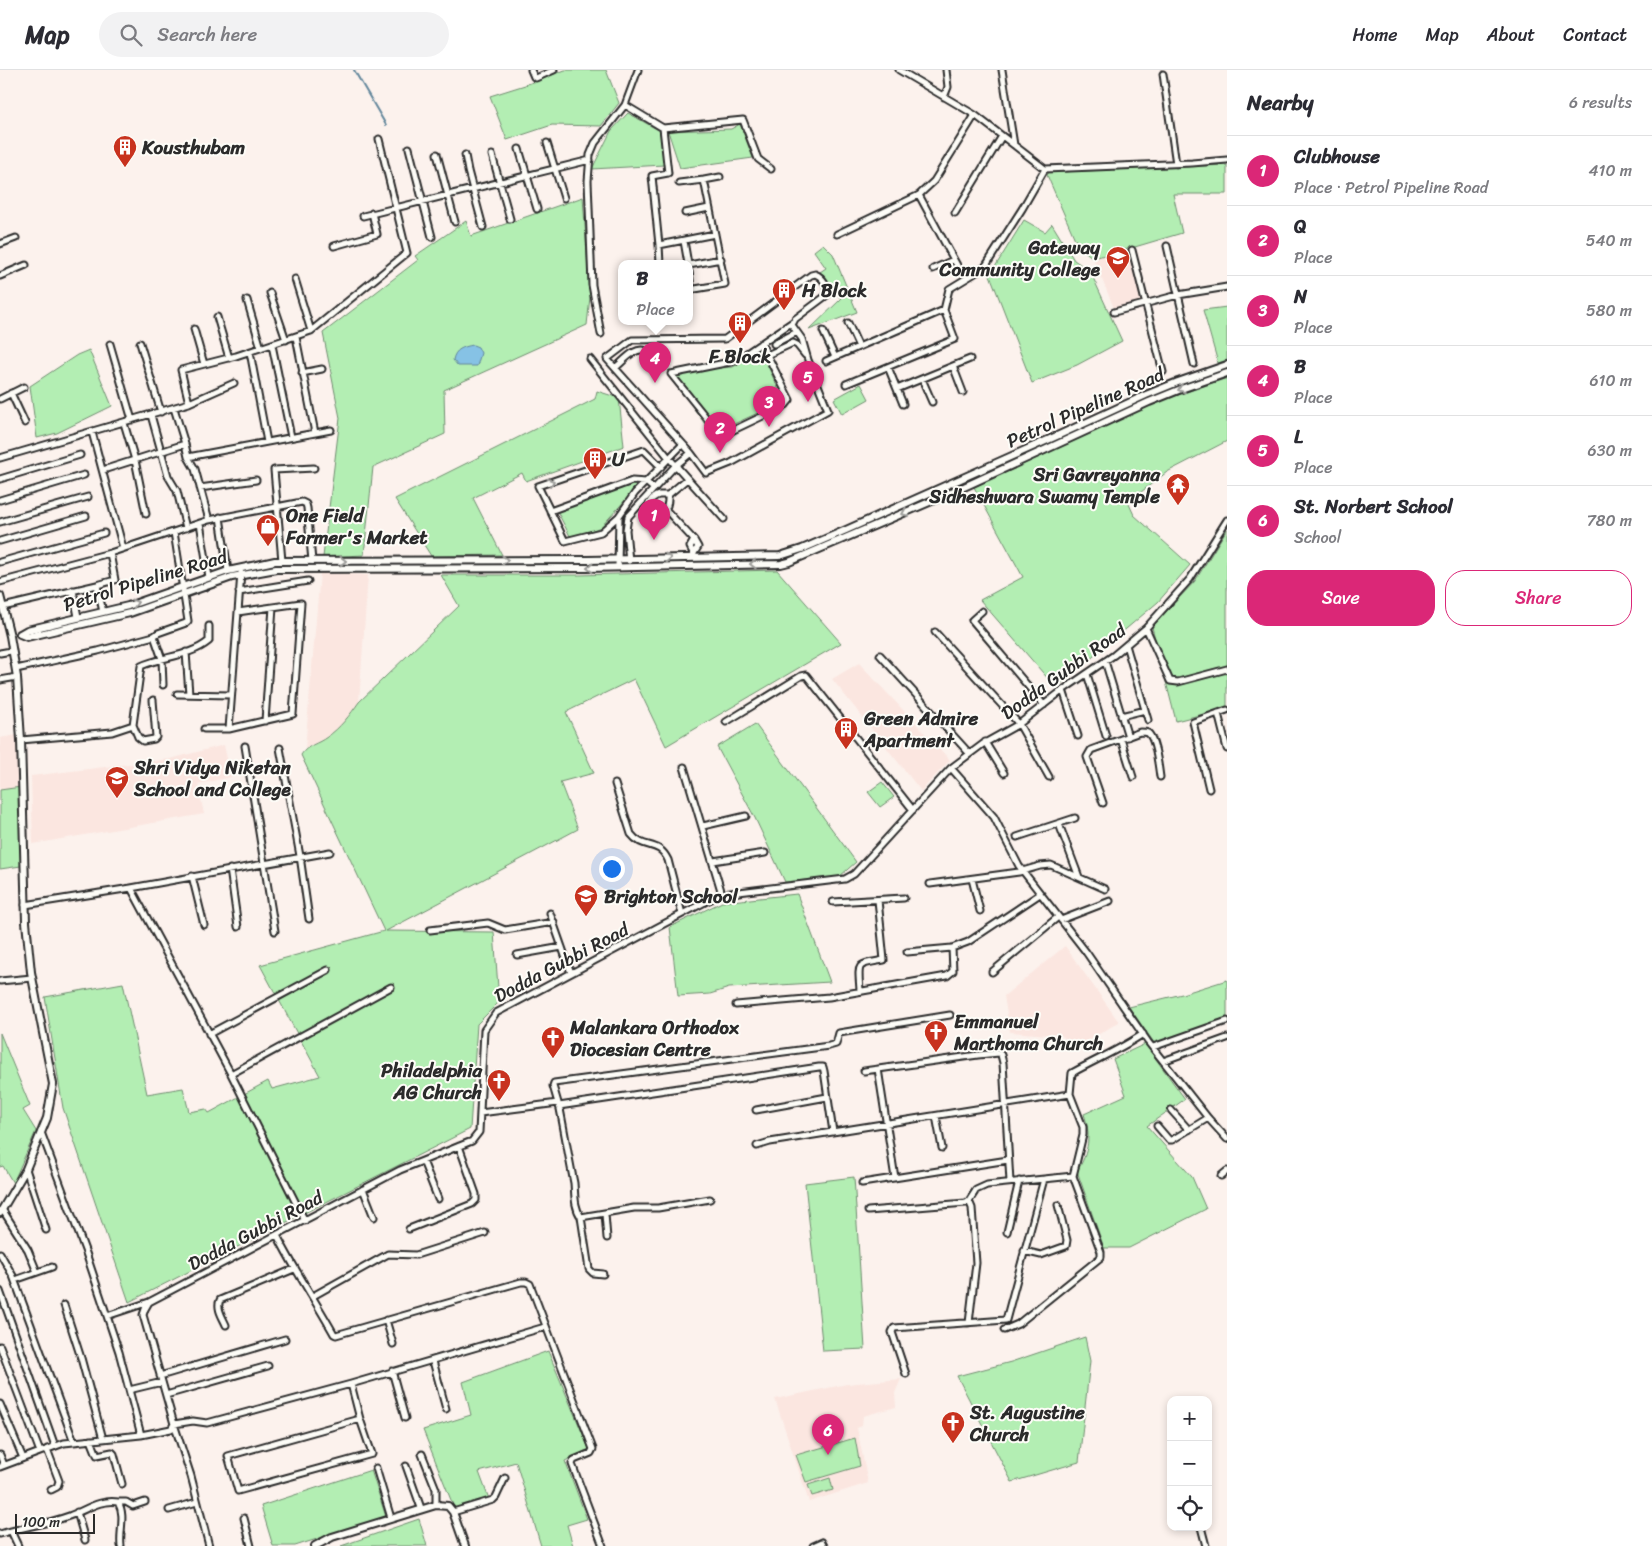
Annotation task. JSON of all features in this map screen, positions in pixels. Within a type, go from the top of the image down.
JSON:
[{"type":"main road","name":"Petrol Pipeline Road","points":[[20,634],[27,630],[128,606],[209,577],[241,567],[266,562],[628,559],[694,555],[786,554],[854,526],[1160,389],[1227,365]]},
{"type":"main road","name":"Petrol Pipeline Road","points":[[20,634],[27,637],[130,613],[240,576],[276,569],[781,564],[858,534],[1157,399],[1227,373]]},
{"type":"main road","points":[[0,596],[10,636],[11,651],[17,677],[21,740],[25,905],[32,978],[53,1084],[47,1118],[26,1169],[1,1211]]},
{"type":"main road","points":[[315,1546],[332,1537],[421,1508],[436,1505],[448,1506],[453,1512],[465,1546]]},
{"type":"street","points":[[531,70],[534,78],[554,70]]},
{"type":"street","points":[[602,334],[592,285],[588,181],[590,160],[595,143],[625,105],[638,70]]},
{"type":"street","points":[[899,70],[975,115],[1045,169],[1227,160]]},
{"type":"street","points":[[944,97],[948,87],[946,70]]},
{"type":"street","points":[[1002,70],[1014,145]]},
{"type":"street","points":[[1163,74],[1176,164]]},
{"type":"street","points":[[625,105],[663,128],[743,120],[758,159],[771,169]]},
{"type":"street","points":[[837,234],[919,195],[934,181],[975,115]]},
{"type":"street","points":[[660,260],[652,176],[668,173],[663,128]]},
{"type":"street","points":[[955,213],[1002,136]]},
{"type":"street","points":[[189,403],[181,370],[250,352],[311,331],[407,253],[378,139]]},
{"type":"street","points":[[547,143],[564,198]]},
{"type":"street","points":[[409,148],[432,237]]},
{"type":"street","points":[[519,149],[537,208]]},
{"type":"street","points":[[437,154],[455,222]]},
{"type":"street","points":[[465,155],[483,227]]},
{"type":"street","points":[[492,155],[510,219]]},
{"type":"street","points":[[363,216],[590,160]]},
{"type":"street","points":[[846,384],[955,339],[944,310],[949,290],[985,267],[1045,169]]},
{"type":"street","points":[[679,184],[720,178]]},
{"type":"street","points":[[693,289],[725,284],[704,180]]},
{"type":"street","points":[[919,195],[960,271]]},
{"type":"street","points":[[685,213],[710,208]]},
{"type":"street","points":[[334,246],[377,234],[372,214]]},
{"type":"street","points":[[659,245],[715,234]]},
{"type":"street","points":[[0,244],[16,238]]},
{"type":"street","points":[[684,241],[687,260]]},
{"type":"street","points":[[1167,246],[1194,364]]},
{"type":"street","points":[[1132,250],[1163,372]]},
{"type":"street","points":[[693,264],[721,260]]},
{"type":"street","points":[[933,269],[954,260]]},
{"type":"street","points":[[0,276],[26,266]]},
{"type":"street","points":[[761,343],[790,400],[786,405],[721,436],[671,374],[735,361],[761,343],[794,321],[827,295],[828,289],[817,275],[811,275],[725,339],[632,340],[607,359],[691,453],[706,473],[731,463],[828,410],[808,360],[802,339],[792,325],[794,321]]},
{"type":"street","points":[[295,279],[311,331]]},
{"type":"street","points":[[1114,312],[1178,294],[1227,287]]},
{"type":"street","points":[[270,293],[286,340]]},
{"type":"street","points":[[247,300],[261,348]]},
{"type":"street","points":[[826,361],[944,310]]},
{"type":"street","points":[[217,317],[229,358]]},
{"type":"street","points":[[848,323],[858,347]]},
{"type":"street","points":[[194,329],[204,364]]},
{"type":"street","points":[[823,331],[836,356]]},
{"type":"street","points":[[774,344],[797,332]]},
{"type":"street","points":[[296,337],[315,433]]},
{"type":"street","points":[[140,342],[161,412]]},
{"type":"street","points":[[767,355],[793,343],[800,348],[808,360]]},
{"type":"street","points":[[110,344],[132,420]]},
{"type":"street","points":[[272,344],[291,437]]},
{"type":"street","points":[[616,368],[637,350],[646,351]]},
{"type":"street","points":[[250,352],[267,442]]},
{"type":"street","points":[[590,359],[669,458],[724,519]]},
{"type":"street","points":[[897,389],[970,359]]},
{"type":"street","points":[[953,366],[963,392]]},
{"type":"street","points":[[888,367],[903,404]]},
{"type":"street","points":[[302,373],[322,369]]},
{"type":"street","points":[[922,379],[932,402]]},
{"type":"street","points":[[0,458],[174,408],[234,383]]},
{"type":"street","points":[[0,398],[24,387]]},
{"type":"street","points":[[11,393],[24,423]]},
{"type":"street","points":[[174,408],[188,457],[195,469],[209,520]]},
{"type":"street","points":[[150,415],[168,476],[177,491],[186,528]]},
{"type":"street","points":[[124,423],[135,460],[146,514]]},
{"type":"street","points":[[188,457],[331,430]]},
{"type":"street","points":[[92,432],[124,548]]},
{"type":"street","points":[[1044,442],[1046,450]]},
{"type":"street","points":[[103,470],[185,444]]},
{"type":"street","points":[[661,467],[644,450],[538,486],[565,541],[602,532],[619,516],[635,494],[661,467],[669,458],[683,444]]},
{"type":"street","points":[[629,567],[626,530],[628,517],[654,488],[691,453]]},
{"type":"street","points":[[0,479],[80,455]]},
{"type":"street","points":[[282,561],[274,470],[314,468]]},
{"type":"street","points":[[0,500],[84,475]]},
{"type":"street","points":[[668,495],[669,504],[666,510],[661,515],[648,516],[647,506],[658,496],[668,495],[687,479]]},
{"type":"street","points":[[200,488],[256,480]]},
{"type":"street","points":[[550,510],[632,481],[646,482],[654,488]]},
{"type":"street","points":[[0,522],[88,496]]},
{"type":"street","points":[[0,582],[110,553],[220,517],[302,502],[306,504],[312,561]]},
{"type":"street","points":[[666,510],[694,540],[690,547],[694,555],[693,566]]},
{"type":"street","points":[[0,541],[86,516]]},
{"type":"street","points":[[618,567],[619,516]]},
{"type":"street","points":[[220,517],[228,571]]},
{"type":"street","name":"Dodda Gubbi Road","points":[[107,1316],[149,1302],[400,1170],[472,1141],[479,1132],[484,1030],[496,1013],[722,894],[845,879],[854,874],[950,768],[985,742],[1019,724],[1105,661],[1146,628],[1190,579],[1227,520]]},
{"type":"street","points":[[200,524],[209,577]]},
{"type":"street","points":[[16,669],[154,636],[186,623],[188,621],[174,532]]},
{"type":"street","points":[[0,562],[104,533]]},
{"type":"street","points":[[2,606],[114,580],[110,553]]},
{"type":"street","points":[[468,568],[469,560]]},
{"type":"street","points":[[229,729],[241,567]]},
{"type":"street","points":[[239,592],[308,581]]},
{"type":"street","points":[[97,585],[103,612]]},
{"type":"street","points":[[73,590],[78,618]]},
{"type":"street","points":[[204,729],[229,729],[292,714],[301,603],[238,612]]},
{"type":"street","points":[[264,721],[273,607]]},
{"type":"street","points":[[972,620],[982,611]]},
{"type":"street","points":[[967,614],[1044,705]]},
{"type":"street","points":[[86,616],[86,624]]},
{"type":"street","points":[[153,700],[156,737],[143,741],[138,738],[133,725],[140,667],[186,652],[209,641],[209,626]]},
{"type":"street","points":[[1146,628],[1170,681],[1178,682],[1227,669]]},
{"type":"street","points":[[935,632],[1019,724],[1049,777]]},
{"type":"street","points":[[10,636],[20,634]]},
{"type":"street","points":[[154,636],[162,659],[163,685]]},
{"type":"street","points":[[1126,645],[1148,720]]},
{"type":"street","points":[[0,653],[11,651]]},
{"type":"street","points":[[186,652],[189,694]]},
{"type":"street","points":[[880,655],[969,753]]},
{"type":"street","points":[[1105,661],[1128,737]]},
{"type":"street","points":[[1087,674],[1106,736]]},
{"type":"street","points":[[726,722],[801,676],[806,675],[913,810]]},
{"type":"street","points":[[0,680],[17,677]]},
{"type":"street","points":[[1063,690],[1078,736]]},
{"type":"street","points":[[177,694],[231,694]]},
{"type":"street","points":[[1122,716],[1145,710]]},
{"type":"street","points":[[1210,789],[1193,722],[1227,710]]},
{"type":"street","points":[[1218,713],[1227,749]]},
{"type":"street","points":[[21,740],[112,732],[133,725]]},
{"type":"street","points":[[1103,803],[1087,757],[1091,750],[1140,732],[1147,732],[1150,734],[1158,760],[1160,777]]},
{"type":"street","points":[[1121,739],[1133,777]]},
{"type":"street","points":[[985,742],[1004,773]]},
{"type":"street","points":[[244,746],[275,931]]},
{"type":"street","points":[[280,748],[300,856],[309,919]]},
{"type":"street","points":[[684,766],[722,894]]},
{"type":"street","points":[[950,768],[994,818],[1023,871],[1086,952],[1163,1061],[1208,1118],[1227,1138]]},
{"type":"street","points":[[615,784],[631,834],[635,840],[661,849],[664,852],[682,914]]},
{"type":"street","points":[[703,826],[746,816]]},
{"type":"street","points":[[1017,837],[1075,818]]},
{"type":"street","points":[[1059,824],[1079,877]]},
{"type":"street","points":[[25,905],[330,852]]},
{"type":"street","points":[[713,861],[765,853]]},
{"type":"street","points":[[930,884],[972,879],[1052,865],[1105,889]]},
{"type":"street","points":[[230,869],[238,927]]},
{"type":"street","points":[[192,876],[204,925]]},
{"type":"street","points":[[972,879],[980,911]]},
{"type":"street","points":[[130,888],[231,1074],[305,1220]]},
{"type":"street","points":[[906,952],[952,948],[968,942],[1040,894]]},
{"type":"street","points":[[833,902],[904,898]]},
{"type":"street","points":[[860,990],[858,969],[860,966],[884,960],[878,900]]},
{"type":"street","points":[[992,972],[1059,918],[1110,902]]},
{"type":"street","points":[[550,913],[571,973]]},
{"type":"street","points":[[430,930],[488,923],[505,930],[554,922]]},
{"type":"street","points":[[517,955],[562,948]]},
{"type":"street","points":[[736,1005],[829,997],[947,976],[953,971],[952,948]]},
{"type":"street","points":[[209,1034],[328,970]]},
{"type":"street","points":[[0,981],[32,978]]},
{"type":"street","points":[[231,1074],[391,987]]},
{"type":"street","points":[[603,1274],[593,1273],[589,1270],[581,1217],[575,1199],[559,1104],[552,1086],[554,1083],[829,1046],[837,1042],[839,1032],[950,1015]]},
{"type":"street","points":[[1153,1047],[1227,1021]]},
{"type":"street","points":[[1004,1330],[1018,1324],[1101,1257],[1101,1252],[1073,1176],[1083,1135],[1083,1127],[1070,1094],[1072,1073],[1124,1047],[1143,1034]]},
{"type":"street","points":[[1163,1061],[1227,1038]]},
{"type":"street","points":[[864,1071],[978,1054],[999,1053],[1003,1063],[1010,1182]]},
{"type":"street","points":[[480,1113],[559,1104],[819,1067],[824,1071],[833,1132]]},
{"type":"street","points":[[878,1069],[895,1178]]},
{"type":"street","points":[[757,1146],[770,1142],[1070,1094]]},
{"type":"street","points":[[756,1110],[828,1097]]},
{"type":"street","points":[[1171,1110],[1189,1130]]},
{"type":"street","points":[[936,1116],[942,1148]]},
{"type":"street","points":[[1157,1126],[1169,1140],[1172,1140],[1208,1118]]},
{"type":"street","points":[[41,1132],[86,1252],[107,1316],[141,1435]]},
{"type":"street","points":[[409,1229],[472,1204],[476,1200],[476,1194],[458,1146]]},
{"type":"street","points":[[862,1184],[1008,1160]]},
{"type":"street","points":[[423,1161],[438,1199]]},
{"type":"street","points":[[26,1169],[46,1230]]},
{"type":"street","points":[[1221,1176],[1227,1172]]},
{"type":"street","points":[[868,1211],[966,1203],[976,1190],[982,1187],[1018,1181],[1073,1176]]},
{"type":"street","points":[[906,1374],[892,1332],[894,1328],[1006,1320],[1044,1179]]},
{"type":"street","points":[[1007,1232],[1018,1181]]},
{"type":"street","points":[[363,1190],[374,1217]]},
{"type":"street","points":[[581,1217],[634,1208],[658,1208],[710,1199]]},
{"type":"street","points":[[969,1201],[972,1208],[976,1263],[969,1323]]},
{"type":"street","points":[[1024,1251],[1040,1255],[1066,1246],[1067,1240],[1058,1205]]},
{"type":"street","points":[[1,1211],[32,1256],[37,1272]]},
{"type":"street","points":[[605,1214],[607,1238]]},
{"type":"street","points":[[313,1296],[388,1254],[416,1255],[485,1233]]},
{"type":"street","points":[[277,1235],[294,1268],[336,1335],[522,1282],[530,1284],[593,1449],[590,1453],[574,1460],[572,1464],[603,1546]]},
{"type":"street","points":[[0,1253],[15,1280],[74,1442]]},
{"type":"street","points":[[15,1280],[52,1267]]},
{"type":"street","points":[[226,1325],[218,1304],[220,1300],[294,1268]]},
{"type":"street","points":[[0,1291],[55,1446]]},
{"type":"street","points":[[149,1302],[143,1315],[198,1502],[209,1546]]},
{"type":"street","points":[[64,1305],[81,1358],[103,1439]]},
{"type":"street","points":[[386,1320],[393,1344]]},
{"type":"street","points":[[0,1455],[2,1466],[55,1446],[74,1442],[141,1435],[171,1429],[174,1424],[193,1421],[207,1423],[352,1384],[545,1327]]},
{"type":"street","points":[[129,1390],[286,1340]]},
{"type":"street","points":[[0,1346],[40,1452]]},
{"type":"street","points":[[432,1361],[446,1409]]},
{"type":"street","points":[[166,1395],[268,1366]]},
{"type":"street","points":[[392,1371],[405,1418]]},
{"type":"street","points":[[352,1384],[360,1418],[372,1454],[238,1491],[228,1456],[360,1418]]},
{"type":"street","points":[[0,1404],[23,1458]]},
{"type":"street","points":[[91,1440],[97,1456],[112,1452],[114,1454],[122,1484]]},
{"type":"street","points":[[47,1449],[59,1481],[57,1487],[51,1490]]},
{"type":"street","points":[[422,1454],[436,1489],[436,1505]]},
{"type":"street","points":[[406,1466],[421,1508]]},
{"type":"street","points":[[376,1468],[391,1518]]},
{"type":"street","points":[[453,1512],[493,1500],[505,1478]]},
{"type":"street","points":[[0,1534],[69,1516],[110,1500],[126,1502],[133,1506],[146,1502]]},
{"type":"street","points":[[118,1502],[121,1506],[123,1524],[120,1536],[121,1546]]},
{"type":"street","points":[[169,1510],[198,1502]]},
{"type":"street","points":[[77,1512],[85,1540]]},
{"type":"street","points":[[244,1518],[251,1546]]},
{"type":"street","points":[[10,1531],[18,1546]]},
{"type":"street","points":[[1202,1531],[1206,1546]]},
{"type":"street","points":[[813,1546],[822,1542],[824,1546]]},
{"type":"shaded area","name":"Gateway Community College","points":[[1127,249],[1141,301],[1114,308],[1093,258]]},
{"type":"shaded area","points":[[320,573],[368,575],[359,702],[347,720],[327,738],[305,749]]},
{"type":"shaded area","points":[[859,663],[950,760],[921,791],[832,679]]},
{"type":"shaded area","points":[[17,735],[21,787],[0,790],[0,738]]},
{"type":"shaded area","name":"Shri Vidya Niketan School and College","points":[[224,745],[231,777],[198,784],[204,814],[33,844],[31,776],[170,759]]},
{"type":"shaded area","points":[[1065,946],[1119,1022],[1078,1047],[1062,1036],[1010,1032],[1004,996]]},
{"type":"shaded area","points":[[901,1379],[895,1393],[896,1407],[863,1416],[862,1426],[857,1428],[868,1483],[809,1502],[775,1399],[847,1384]]},
{"type":"green space","points":[[565,70],[606,70],[619,103],[601,126],[552,125],[507,140],[490,96]]},
{"type":"green space","points":[[628,113],[660,131],[664,165],[592,169],[611,131]]},
{"type":"green space","points":[[740,124],[753,158],[680,168],[668,131],[731,129]]},
{"type":"green space","points":[[1227,165],[1227,194],[1173,194],[1182,233],[1093,258],[1078,246],[1047,175],[1050,171]]},
{"type":"green space","points":[[583,197],[590,297],[587,325],[444,390],[445,434],[373,467],[364,555],[323,557],[340,418],[323,333],[418,260],[415,256],[466,221],[471,236]]},
{"type":"green space","points":[[1024,220],[1045,232],[1052,224],[1074,260],[1090,271],[1122,341],[1077,365],[1032,383],[990,275]]},
{"type":"green space","points":[[823,244],[833,254],[857,312],[809,330],[841,299],[820,272],[826,268],[814,251]]},
{"type":"green space","points":[[1227,307],[1227,360],[1218,363],[1203,310]]},
{"type":"green space","points":[[760,349],[784,401],[712,434],[668,372],[733,367]]},
{"type":"green space","points":[[89,350],[112,406],[57,433],[37,438],[30,386],[77,355]]},
{"type":"green space","points":[[1227,378],[1227,441],[1167,472],[1128,502],[1134,515],[1190,565],[1158,602],[1056,688],[980,600],[1023,577],[974,487],[1158,402]]},
{"type":"green space","points":[[861,384],[869,399],[842,414],[834,399]]},
{"type":"green space","points":[[597,391],[619,398],[624,446],[526,481],[522,473],[473,498],[502,555],[431,556],[395,499],[595,399]]},
{"type":"green space","points":[[633,482],[637,487],[601,527],[571,538],[556,509]]},
{"type":"green space","points":[[1227,529],[1227,708],[1176,721],[1152,627],[1195,581]]},
{"type":"green space","points":[[777,570],[841,643],[666,746],[634,679],[566,712],[594,773],[560,782],[578,829],[386,931],[494,932],[499,1002],[477,1024],[470,1129],[129,1302],[63,1108],[45,997],[123,983],[147,1094],[183,1088],[189,1112],[206,1109],[209,1113],[268,1081],[272,1089],[320,1076],[260,965],[384,931],[301,755],[306,749],[336,730],[359,702],[459,606],[441,575],[578,575]]},
{"type":"green space","points":[[755,724],[856,862],[839,877],[785,882],[755,818],[717,747]]},
{"type":"green space","points":[[882,782],[894,797],[880,807],[868,792]]},
{"type":"green space","points":[[21,787],[21,866],[0,869],[0,790]]},
{"type":"green space","points":[[797,894],[830,982],[729,988],[710,994],[678,996],[670,927],[722,902]]},
{"type":"green space","points":[[1227,980],[1227,1020],[1155,1044],[1129,1007],[1182,994]]},
{"type":"green space","points":[[0,1033],[30,1106],[23,1110],[36,1131],[13,1183],[3,1166],[0,1167]]},
{"type":"green space","points":[[1145,1044],[1185,1099],[1147,1126],[1192,1177],[1206,1209],[1129,1248],[1104,1248],[1077,1171],[1088,1143],[1088,1129],[1084,1114],[1126,1095],[1113,1059]]},
{"type":"green space","points":[[854,1177],[865,1349],[823,1351],[805,1183]]},
{"type":"green space","points":[[1085,1337],[1090,1361],[1079,1462],[1012,1482],[957,1376],[1011,1362]]},
{"type":"green space","points":[[548,1351],[589,1449],[565,1461],[587,1519],[567,1525],[573,1546],[541,1546],[516,1462],[479,1472],[489,1499],[455,1510],[423,1430],[471,1415],[463,1382]]},
{"type":"green space","points":[[855,1438],[860,1466],[806,1482],[796,1455]]},
{"type":"green space","points":[[371,1470],[386,1517],[295,1546],[273,1546],[261,1506]]},
{"type":"green space","points":[[830,1478],[833,1490],[812,1496],[808,1485]]},
{"type":"green space","points":[[419,1519],[427,1546],[341,1546]]},
{"type":"water","points":[[473,345],[478,347],[481,353],[477,366],[458,366],[453,360],[456,353],[463,348]]},
{"type":"waterway","points":[[354,70],[386,125]]},
{"type":"place","name":"Kousthubam","points":[[125,168]]},
{"type":"place","name":"Gateway Community College","points":[[1118,279]]},
{"type":"place","name":"H Block","points":[[784,311]]},
{"type":"place","name":"F Block","points":[[740,344]]},
{"type":"place","name":"B","points":[[655,383]]},
{"type":"place","name":"L","points":[[808,402]]},
{"type":"place","name":"N","points":[[769,427]]},
{"type":"place","name":"Q","points":[[720,453]]},
{"type":"place","name":"U","points":[[595,480]]},
{"type":"place","name":"Sri Gavreyanna Sidheshwara Swamy Temple","points":[[1178,506]]},
{"type":"place","name":"Clubhouse","points":[[654,540]]},
{"type":"place","name":"One Field Farmer's Market","points":[[268,547]]},
{"type":"place","name":"Green Admire Apartment","points":[[846,750]]},
{"type":"place","name":"Shri Vidya Niketan School and College","points":[[117,799]]},
{"type":"place","name":"Brighton School","points":[[586,917]]},
{"type":"place","name":"Emmanuel Marthoma Church","points":[[936,1053]]},
{"type":"place","name":"Malankara Orthodox Diocesian Centre","points":[[553,1059]]},
{"type":"place","name":"Philadelphia AG Church","points":[[499,1102]]},
{"type":"place","name":"St. Augustine Church","points":[[953,1444]]},
{"type":"place","name":"St. Norbert School","points":[[828,1455]]}]
